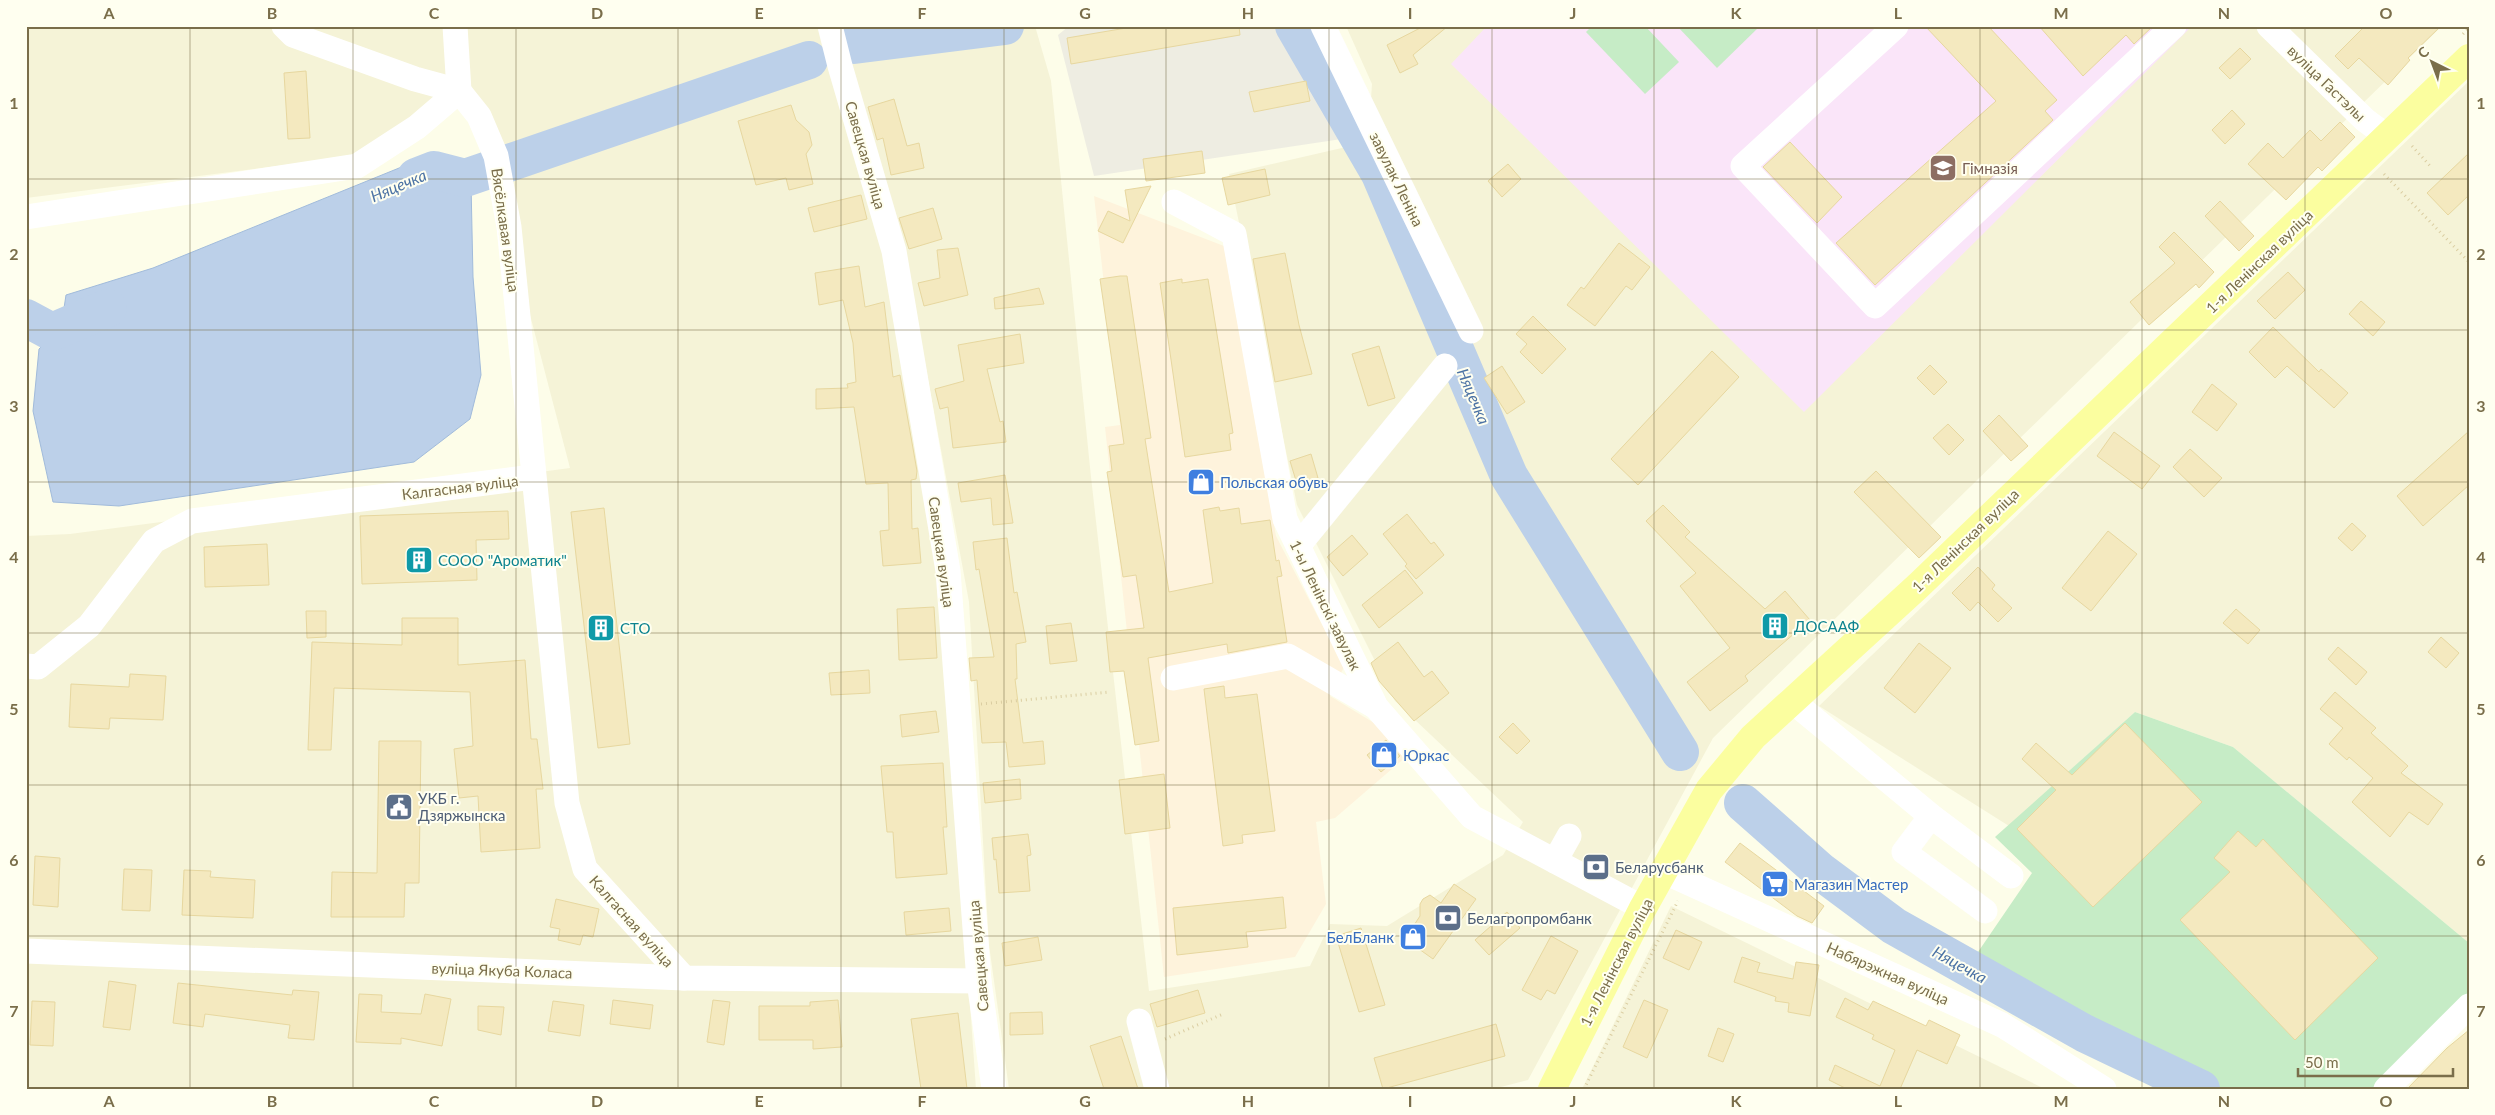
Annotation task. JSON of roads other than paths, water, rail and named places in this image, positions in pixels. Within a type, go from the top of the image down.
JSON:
[{"type":"main road","name":"1-я Ленінская вуліца","points":[[1552,1089],[1643,908],[1675,877],[1709,790],[1752,737],[2400,142],[2469,58]]},
{"type":"street","points":[[284,26],[294,35],[415,79],[459,91]]},
{"type":"street","points":[[455,26],[459,91]]},
{"type":"street","name":"Савецкая вуліца","points":[[830,26],[894,251],[948,571],[979,981],[994,1089]]},
{"type":"street","name":"завулак Леніна","points":[[1323,26],[1471,331]]},
{"type":"street","points":[[1896,26],[1743,166],[1875,306],[2174,26]]},
{"type":"street","name":"вуліца Гастэлы","points":[[2269,26],[2365,120],[2400,142]]},
{"type":"street","points":[[26,218],[356,166],[417,127],[459,91]]},
{"type":"street","name":"Вясёлкавая вуліца","points":[[459,91],[479,116],[496,156],[509,227],[533,477]]},
{"type":"street","name":"1-ы Ленінскі завулак","points":[[1174,202],[1234,234],[1285,519],[1376,707],[1472,817],[1643,908]]},
{"type":"street","points":[[1298,546],[1445,366]]},
{"type":"street","name":"Калгасная вуліца","points":[[26,666],[38,667],[89,626],[154,541],[192,521],[533,477],[568,804],[585,868],[684,978]]},
{"type":"street","points":[[1173,678],[1288,656],[1376,707]]},
{"type":"street","points":[[1791,700],[1931,816],[2011,876]]},
{"type":"street","points":[[1931,816],[1904,852],[1985,911]]},
{"type":"street","points":[[1555,861],[1570,836]]},
{"type":"street","name":"Набярэжная вуліца","points":[[1675,877],[2002,1025],[2104,1089]]},
{"type":"street","name":"вуліца Якуба Коласа","points":[[26,951],[684,978],[979,981]]},
{"type":"street","points":[[2386,1089],[2469,1006]]},
{"type":"street","points":[[1140,1021],[1157,1089]]},
{"type":"water","points":[[436,153],[471,183],[473,277],[481,375],[470,419],[414,462],[119,506],[53,502],[33,411],[39,349],[61,328],[66,295],[153,268]]},
{"type":"waterway","name":"Няцечка","points":[[854,45],[1005,26]]},
{"type":"waterway","name":"Няцечка","points":[[1294,26],[1380,174],[1509,476],[1680,752]]},
{"type":"waterway","name":"Няцечка","points":[[416,177],[434,170],[465,178],[809,60]]},
{"type":"waterway","name":"Няцечка","points":[[26,318],[52,332],[108,308]]},
{"type":"waterway","name":"Няцечка","points":[[1743,803],[1820,871],[1894,926],[2084,1033],[2201,1089]]},
{"type":"place","name":"Гімназія","points":[[1943,168]]},
{"type":"place","name":"Польская обувь","points":[[1201,482]]},
{"type":"place","name":"СООО \"Ароматик\"","points":[[419,560]]},
{"type":"place","name":"ДОСААФ","points":[[1775,626]]},
{"type":"place","name":"СТО","points":[[601,628]]},
{"type":"place","name":"Юркас","points":[[1384,755]]},
{"type":"place","name":"УКБ г. Дзяржынска","points":[[399,807]]},
{"type":"place","name":"Беларусбанк","points":[[1596,867]]},
{"type":"place","name":"Магазин Мастер","points":[[1775,884]]},
{"type":"place","name":"Белагропромбанк","points":[[1448,918]]},
{"type":"place","name":"БелБланк","points":[[1413,937]]}]
